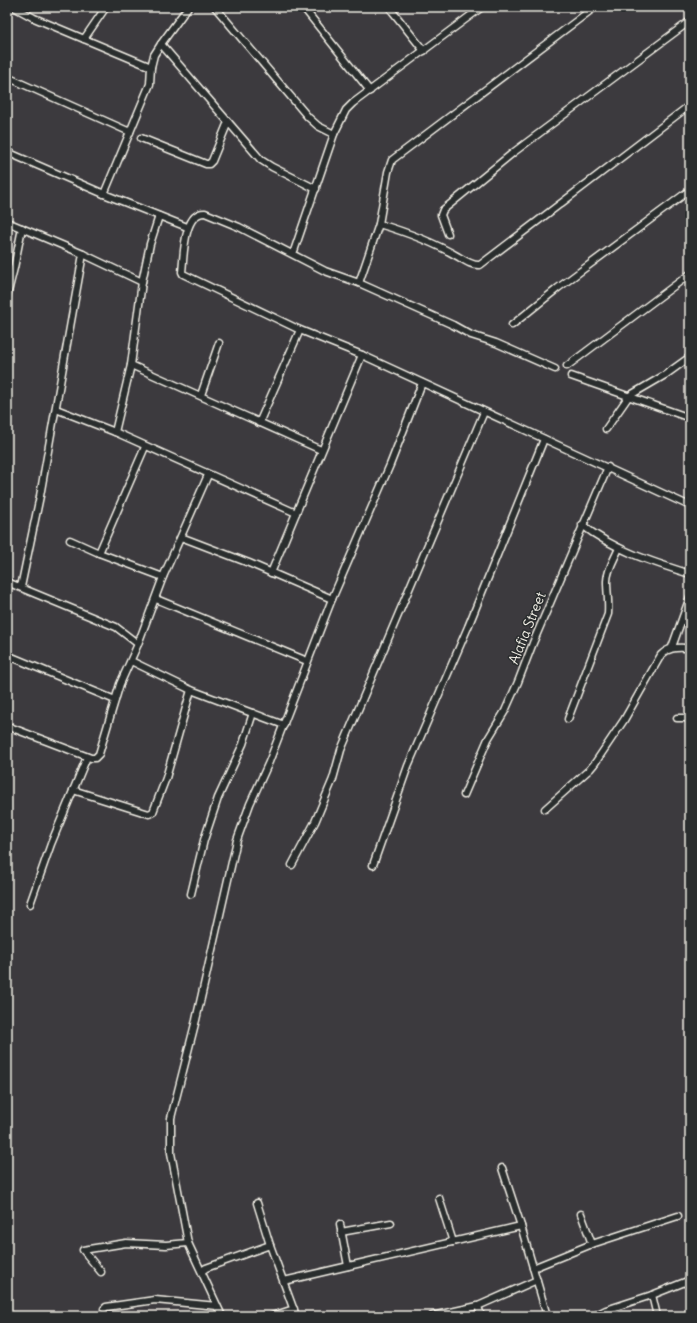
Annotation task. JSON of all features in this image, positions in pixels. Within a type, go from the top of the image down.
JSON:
[{"type":"street","points":[[14,7],[26,14],[151,67]]},
{"type":"street","points":[[84,39],[106,7]]},
{"type":"street","points":[[104,194],[150,84],[151,67],[154,55],[188,7]]},
{"type":"street","points":[[215,7],[308,117],[318,126],[334,134]]},
{"type":"street","points":[[303,7],[370,91]]},
{"type":"street","points":[[390,7],[424,51]]},
{"type":"street","points":[[359,283],[379,224],[388,172],[392,160],[595,7]]},
{"type":"street","points":[[293,254],[334,134],[346,110],[353,103],[424,51],[479,8]]},
{"type":"street","points":[[448,234],[441,215],[443,210],[514,152],[690,21]]},
{"type":"street","points":[[161,44],[266,164],[316,188]]},
{"type":"street","points":[[7,77],[130,132]]},
{"type":"street","points":[[379,224],[407,232],[472,264],[480,265],[690,105]]},
{"type":"street","points":[[141,138],[209,164],[212,161],[228,122]]},
{"type":"street","points":[[7,152],[104,194],[187,227]]},
{"type":"street","points":[[512,325],[558,288],[690,190]]},
{"type":"street","points":[[555,369],[496,342],[471,335],[453,325],[359,283],[325,270],[239,227],[205,212],[200,212],[196,215],[187,227],[183,274],[300,330],[362,355],[690,506]]},
{"type":"street","points":[[115,432],[131,365],[142,282],[150,244],[159,216]]},
{"type":"street","points":[[7,222],[83,254],[142,282]]},
{"type":"street","points":[[7,296],[22,228]]},
{"type":"street","points":[[21,587],[40,496],[83,254]]},
{"type":"street","points":[[567,366],[690,274]]},
{"type":"street","points":[[259,424],[300,330]]},
{"type":"street","points":[[201,395],[219,343]]},
{"type":"street","points":[[271,573],[321,450],[362,355]]},
{"type":"street","points":[[606,429],[629,396],[665,375],[690,356]]},
{"type":"street","points":[[131,365],[201,395],[259,424],[321,450]]},
{"type":"street","points":[[571,376],[690,418]]},
{"type":"street","points":[[222,1316],[188,1243],[171,1153],[171,1118],[196,1020],[237,840],[250,804],[284,725],[307,661],[332,599],[387,471],[422,383]]},
{"type":"street","points":[[56,410],[115,432],[145,447],[296,513]]},
{"type":"street","points":[[292,865],[315,822],[333,779],[341,750],[484,412]]},
{"type":"street","points":[[373,865],[408,766],[468,627],[544,439]]},
{"type":"street","points":[[99,553],[145,447]]},
{"type":"street","name":"Alafia Street","points":[[464,794],[488,739],[505,711],[518,682],[582,525],[608,468]]},
{"type":"street","points":[[7,726],[87,757],[95,758],[99,754],[115,700],[163,578],[208,475]]},
{"type":"street","points":[[582,525],[595,535],[619,548],[649,561],[690,574]]},
{"type":"street","points":[[181,537],[332,599]]},
{"type":"street","points":[[70,540],[163,578]]},
{"type":"street","points":[[568,719],[608,614],[608,574],[619,548]]},
{"type":"street","points":[[7,582],[116,627],[138,644]]},
{"type":"street","points":[[672,647],[690,597]]},
{"type":"street","points":[[156,599],[307,661]]},
{"type":"street","points":[[545,809],[595,763],[624,720],[661,655],[672,647],[690,648]]},
{"type":"street","points":[[7,655],[115,700]]},
{"type":"street","points":[[131,661],[191,690],[284,725]]},
{"type":"street","points":[[73,790],[149,814],[153,812],[166,778],[191,690]]},
{"type":"street","points":[[191,894],[204,840],[218,798],[243,744],[253,713]]},
{"type":"street","points":[[677,718],[690,718]]},
{"type":"street","points":[[30,904],[51,844],[87,757]]},
{"type":"street","points":[[502,1168],[521,1226],[547,1316]]},
{"type":"street","points":[[440,1198],[453,1242]]},
{"type":"street","points":[[257,1203],[270,1245],[296,1316]]},
{"type":"street","points":[[581,1214],[592,1244]]},
{"type":"street","points":[[533,1268],[592,1244],[678,1216]]},
{"type":"street","points":[[340,1224],[348,1266]]},
{"type":"street","points":[[341,1232],[390,1224]]},
{"type":"street","points":[[284,1281],[521,1226]]},
{"type":"street","points":[[101,1272],[83,1250],[126,1243],[166,1245],[188,1243]]},
{"type":"street","points":[[202,1271],[206,1268],[270,1245]]},
{"type":"street","points":[[432,1316],[478,1306],[537,1280]]},
{"type":"street","points":[[594,1316],[606,1310],[652,1295],[690,1280]]},
{"type":"street","points":[[652,1295],[657,1316]]},
{"type":"street","points":[[104,1309],[106,1307],[155,1300],[217,1306]]},
{"type":"street","points":[[478,1306],[481,1316]]},
{"type":"street","points":[[272,1316],[294,1309]]}]
